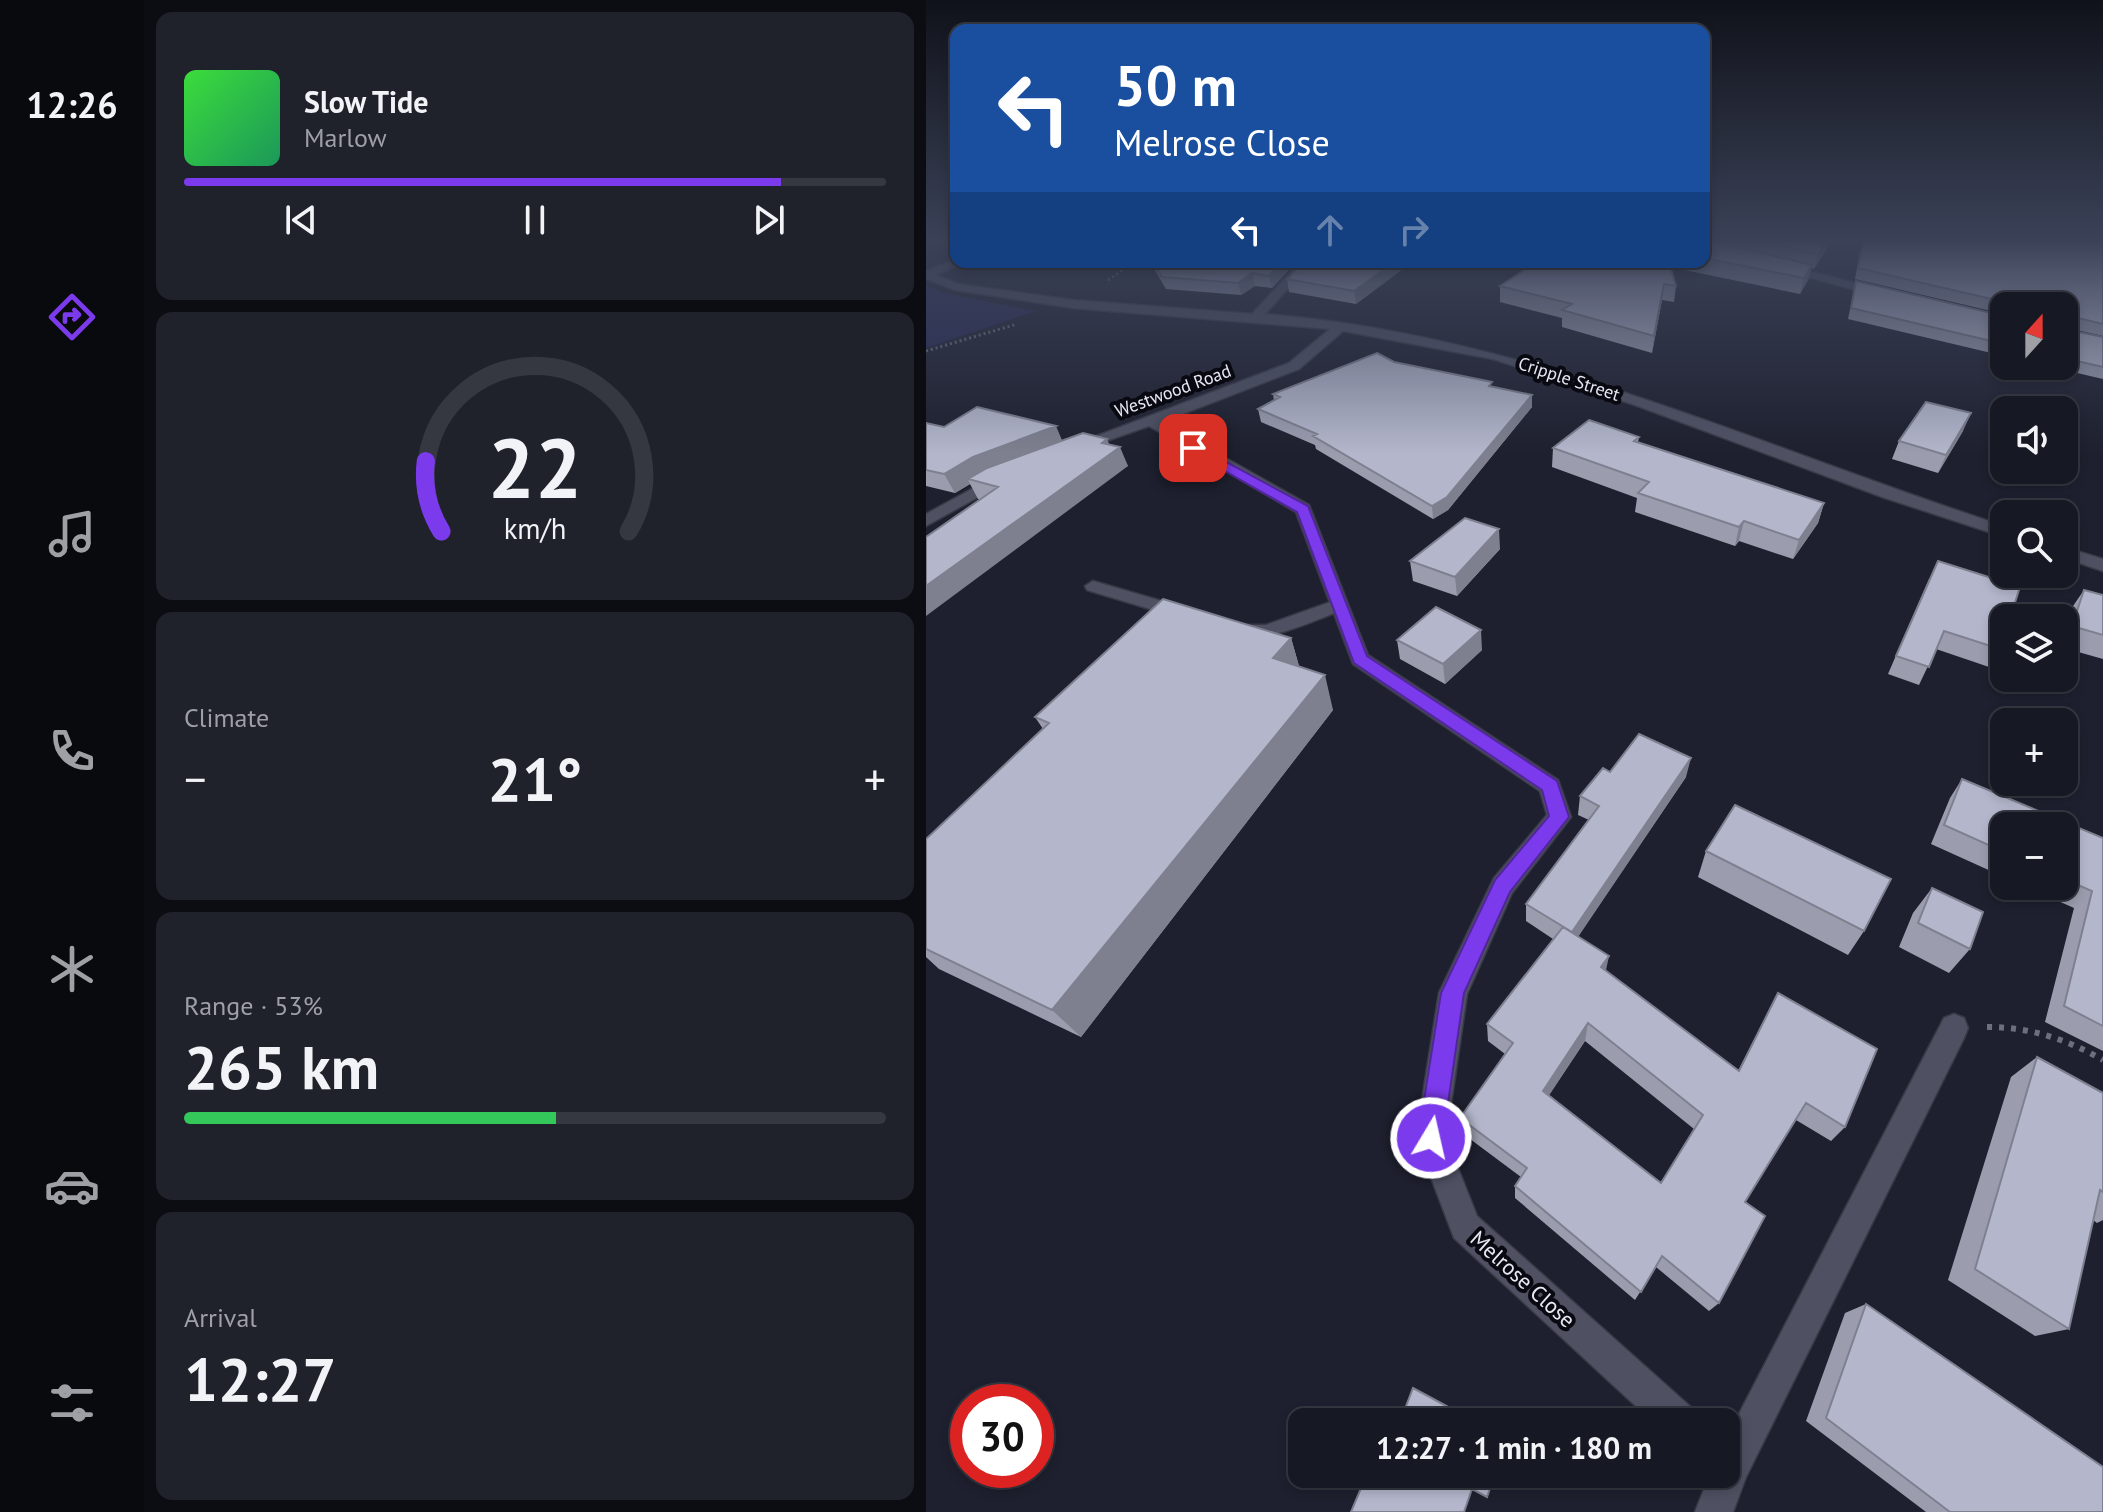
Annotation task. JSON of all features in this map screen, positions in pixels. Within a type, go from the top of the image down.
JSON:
[{"type":"street","name":"Cripple Street","points":[[1193,313],[1340,327],[1496,356],[1555,373],[1888,494],[1990,527]]},
{"type":"street","points":[[1256,317],[1260,313]]},
{"type":"street","name":"Westwood Road","points":[[1061,453],[1227,394],[1294,366],[1340,327]]},
{"type":"street","name":"Melrose Close","points":[[1150,421],[1303,509],[1360,659],[1550,786],[1559,817],[1503,886],[1453,993],[1431,1138],[1465,1227],[1665,1408]]},
{"type":"street","points":[[926,521],[990,482],[1018,470]]},
{"type":"street","points":[[2078,557],[2103,565]]},
{"type":"street","points":[[1740,1443],[1954,1028]]},
{"type":"street","points":[[1714,1512],[1721,1488]]},
{"type":"lane","points":[[1093,586],[1202,619]]},
{"type":"lane","points":[[1229,627],[1242,632],[1267,631],[1339,605]]},
{"type":"path","points":[[926,351],[1046,313]]},
{"type":"path","points":[[1954,1028],[2014,1026],[2072,1041],[2103,1060]]},
{"type":"shaded area","points":[[926,313],[1031,313],[926,348]]},
{"type":"building","points":[[1571,313],[1659,313],[1654,336]]},
{"type":"building","points":[[1870,313],[1989,313],[1990,341]]},
{"type":"building","points":[[2078,313],[2103,313],[2103,324],[2078,318]]},
{"type":"building","points":[[2078,332],[2103,337],[2103,367],[2078,361]]},
{"type":"building","points":[[1377,353],[1394,362],[1492,382],[1489,386],[1532,395],[1447,497],[1432,506],[1313,436],[1317,434],[1258,409],[1280,397],[1273,394]]},
{"type":"building","points":[[1926,402],[1971,413],[1946,455],[1899,441]]},
{"type":"building","points":[[977,407],[1056,426],[973,457],[944,474],[926,470],[926,423],[944,427]]},
{"type":"building","points":[[1589,420],[1639,437],[1634,441],[1824,503],[1799,540],[1744,521],[1739,527],[1638,493],[1649,482],[1553,448]]},
{"type":"building","points":[[1083,433],[1107,439],[1102,443],[1120,447],[926,586],[926,537],[998,487],[968,479],[987,468]]},
{"type":"building","points":[[1465,518],[1499,529],[1455,577],[1410,561]]},
{"type":"building","points":[[1938,561],[1990,577],[1990,588],[2020,588],[2015,604],[1990,604],[1990,646],[1944,631],[1929,667],[1896,656]]},
{"type":"building","points":[[2084,590],[2103,595],[2103,635],[2078,628],[2078,608]]},
{"type":"building","points":[[1163,599],[1291,638],[1273,658],[1325,675],[1052,1010],[926,949],[926,839],[1049,723],[1035,717]]},
{"type":"building","points":[[1436,607],[1481,630],[1443,664],[1397,640]]},
{"type":"building","points":[[1639,734],[1691,758],[1572,932],[1526,904],[1599,806],[1580,796],[1603,768],[1610,772]]},
{"type":"building","points":[[1962,779],[1990,791],[1990,796],[2003,796],[2041,812],[1990,812],[1990,846],[1944,825]]},
{"type":"building","points":[[1735,805],[1891,879],[1864,931],[1706,851]]},
{"type":"building","points":[[2078,828],[2103,838],[2103,1026],[2064,1006],[2092,891],[2078,885]]},
{"type":"building","points":[[1932,888],[1983,912],[1970,949],[1918,923]]},
{"type":"building","points":[[1563,927],[1609,956],[1601,967],[1739,1071],[1778,993],[1877,1049],[1845,1127],[1806,1103],[1745,1202],[1765,1216],[1719,1303],[1662,1256],[1641,1292],[1515,1186],[1527,1168],[1460,1118],[1513,1043],[1487,1024]],"holes":[[[1588,1023],[1703,1115],[1661,1183],[1543,1091]]]},
{"type":"building","points":[[2037,1057],[2103,1093],[2103,1192],[2100,1190],[2069,1329],[1975,1269]]},
{"type":"building","points":[[1866,1304],[2103,1467],[2103,1512],[1950,1512],[1826,1418]]},
{"type":"building","points":[[1413,1388],[1450,1408],[1405,1408]]},
{"type":"building","points":[[1361,1488],[1490,1488],[1487,1497],[1472,1489],[1464,1512],[1351,1512]]},
{"type":"route","points":[[1193,448],[1303,509],[1360,659],[1550,786],[1559,817],[1503,886],[1453,993],[1431,1138]]}]
